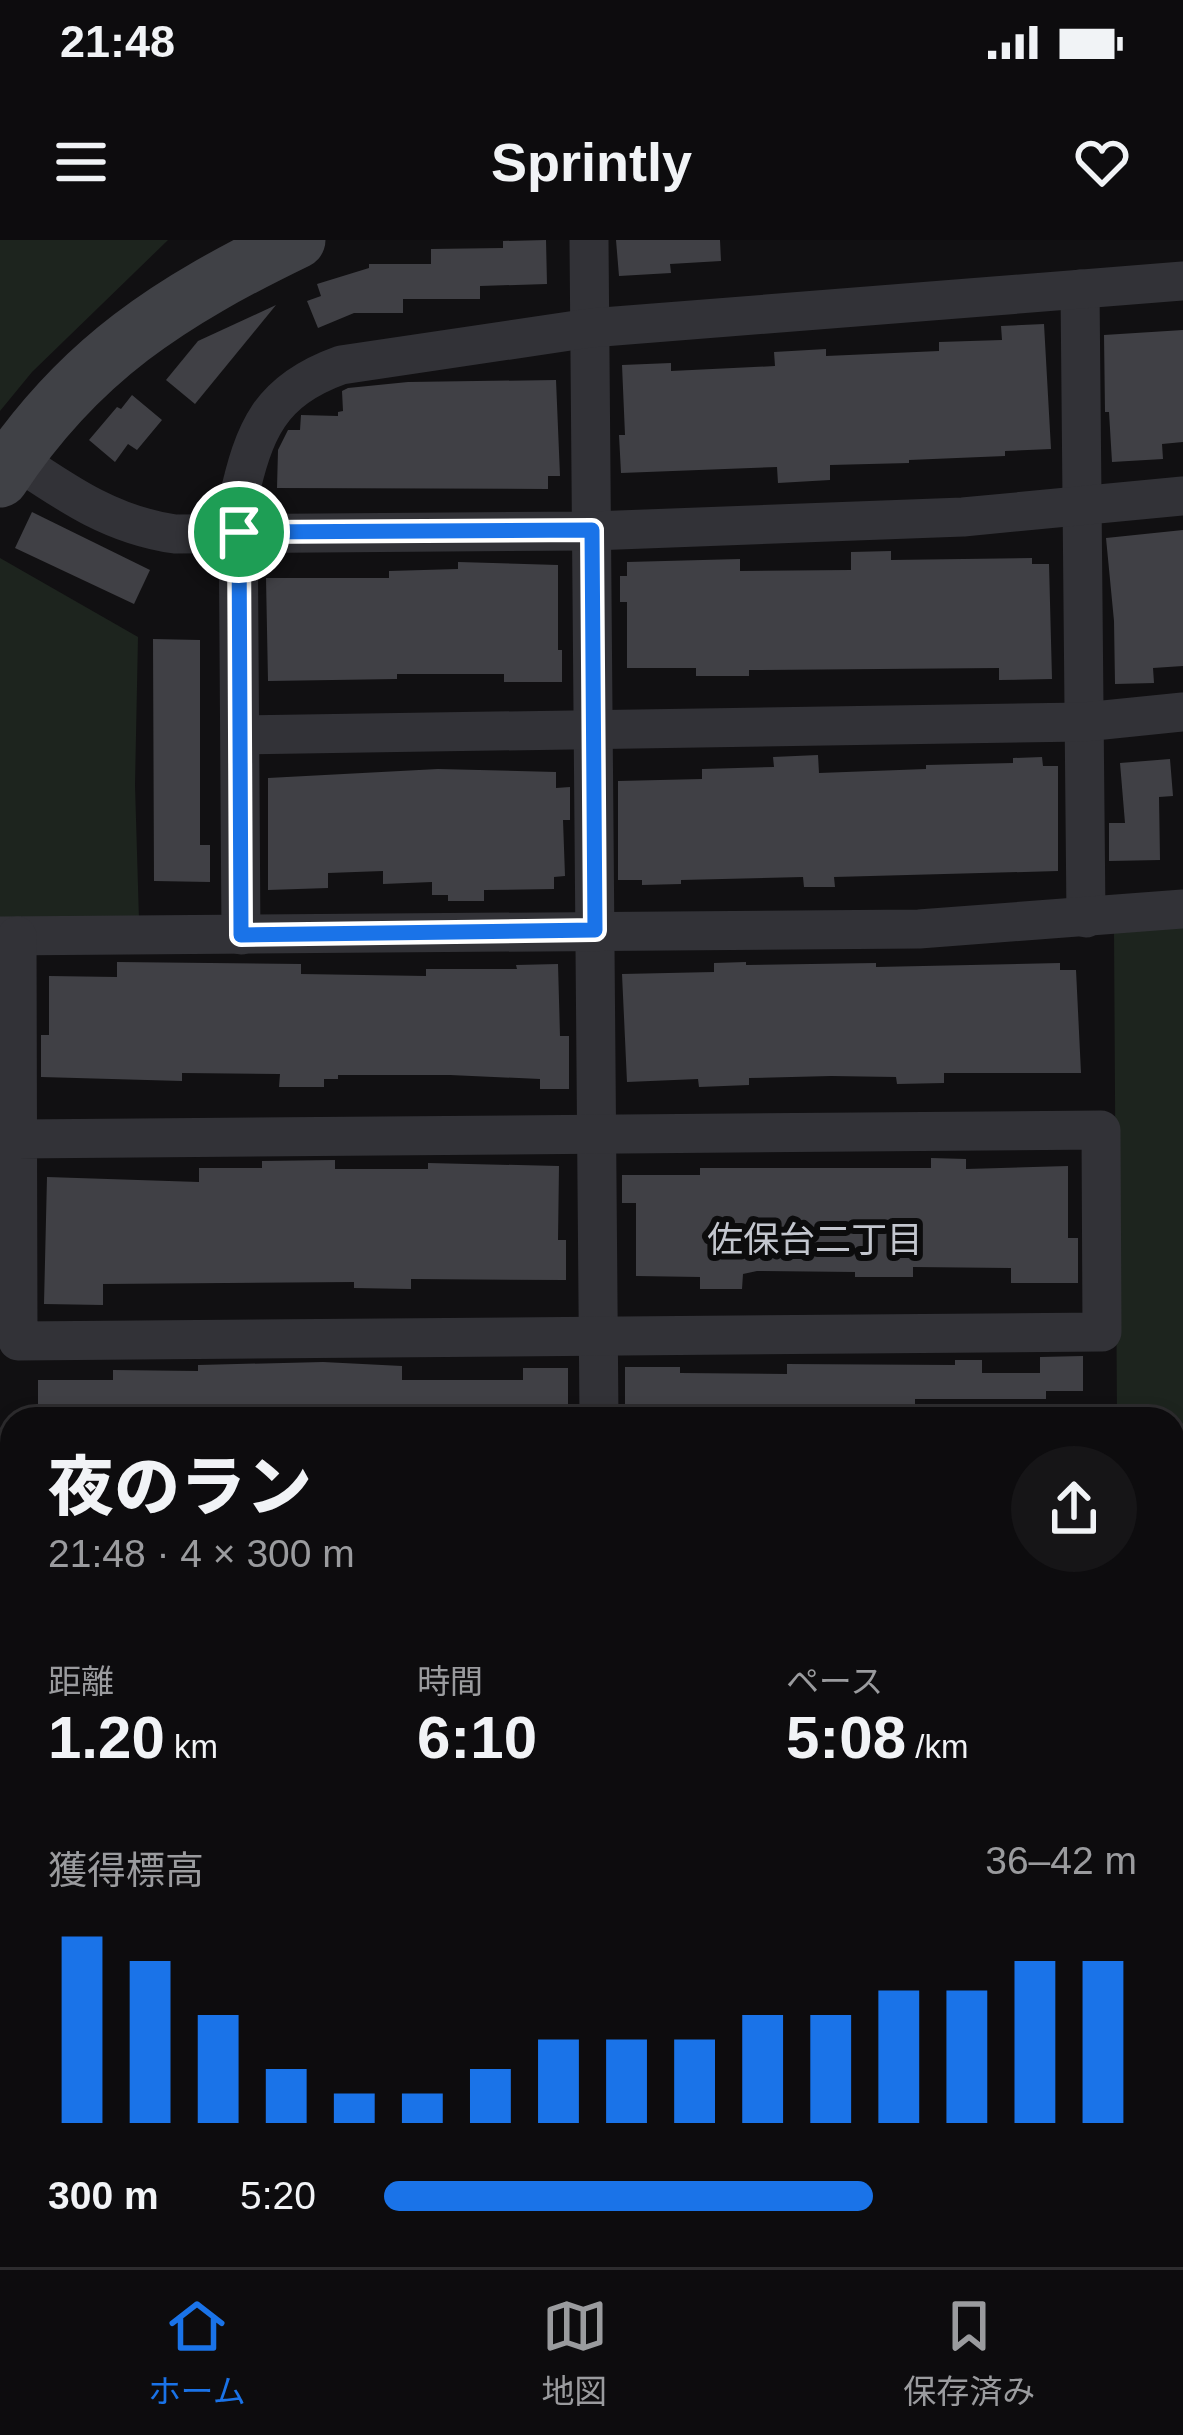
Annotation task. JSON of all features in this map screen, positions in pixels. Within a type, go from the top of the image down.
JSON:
[{"type":"street","points":[[297,240],[211,281],[139,329],[88,371],[7,469],[128,525],[175,534],[592,530],[963,517],[1183,496]]},
{"type":"street","points":[[589,240],[599,1407]]},
{"type":"street","points":[[241,935],[238,500],[263,421],[289,392],[341,365],[590,328],[1183,281]]},
{"type":"street","points":[[1080,289],[1086,918]]},
{"type":"street","points":[[241,735],[1084,722],[1183,712]]},
{"type":"street","points":[[17,1139],[1101,1130],[1102,1332],[18,1341],[17,1139],[8,936],[919,929],[1183,909]]},
{"type":"shaded area","points":[[0,240],[168,240],[32,372],[0,411]]},
{"type":"shaded area","points":[[0,558],[138,637],[139,920],[0,921]]},
{"type":"shaded area","points":[[1183,925],[1183,1407],[1117,1407],[1114,933]]},
{"type":"building","points":[[546,240],[547,284],[480,286],[480,299],[403,299],[403,313],[354,313],[318,328],[307,301],[321,296],[317,284],[369,268],[369,264],[431,264],[431,249],[503,248],[503,241]]},
{"type":"building","points":[[616,240],[720,240],[721,261],[670,264],[671,273],[619,276]]},
{"type":"building","points":[[276,305],[195,404],[166,380],[198,341]]},
{"type":"building","points":[[1044,324],[1051,449],[909,463],[830,465],[830,480],[778,483],[777,467],[621,473],[619,435],[625,435],[622,365],[671,363],[671,371],[775,366],[774,352],[826,349],[826,356],[939,351],[939,342],[1002,340],[1001,326]]},
{"type":"building","points":[[1183,330],[1183,442],[1162,444],[1163,459],[1112,462],[1109,412],[1105,412],[1104,335]]},
{"type":"building","points":[[556,380],[560,476],[548,476],[548,489],[277,488],[278,450],[288,430],[300,430],[301,415],[338,416],[343,411],[342,391],[348,388],[408,382]]},
{"type":"building","points":[[132,395],[162,420],[137,450],[128,444],[115,462],[89,440]]},
{"type":"building","points":[[32,512],[150,570],[134,604],[15,548]]},
{"type":"building","points":[[1183,530],[1183,666],[1153,668],[1154,683],[1115,684],[1106,538]]},
{"type":"building","points":[[891,551],[891,560],[1032,558],[1032,564],[1049,564],[1052,679],[999,680],[999,668],[749,670],[749,676],[696,676],[696,668],[627,668],[627,602],[620,602],[620,576],[627,576],[627,562],[740,559],[740,571],[851,570],[851,552]]},
{"type":"building","points":[[458,562],[558,565],[562,682],[504,682],[504,674],[268,681],[266,578],[389,578],[389,571],[458,569]]},
{"type":"building","points":[[153,639],[200,640],[200,845],[210,845],[210,882],[154,881]]},
{"type":"building","points":[[818,755],[819,773],[1013,763],[1013,758],[1042,757],[1043,766],[1058,766],[1058,871],[834,877],[835,887],[804,887],[803,877],[642,885],[642,880],[618,880],[618,781],[702,779],[702,769],[774,767],[773,757]]},
{"type":"building","points":[[1170,759],[1173,796],[1159,797],[1160,860],[1109,861],[1109,823],[1125,823],[1120,763]]},
{"type":"building","points":[[438,769],[556,772],[556,788],[570,787],[570,820],[563,820],[565,876],[554,877],[554,889],[484,890],[484,901],[448,901],[448,895],[432,895],[432,882],[383,884],[383,871],[328,873],[328,888],[268,890],[268,778]]},
{"type":"building","points":[[117,962],[301,964],[301,974],[426,976],[426,969],[558,964],[560,1036],[569,1036],[569,1089],[540,1089],[540,1079],[450,1075],[338,1075],[338,1079],[324,1079],[324,1087],[279,1087],[280,1074],[182,1073],[182,1081],[41,1077],[41,1035],[49,1035],[49,976],[117,977]]},
{"type":"building","points":[[714,963],[876,963],[876,967],[1060,963],[1060,970],[1076,970],[1081,1073],[944,1073],[944,1083],[897,1084],[896,1077],[831,1076],[749,1078],[749,1085],[699,1087],[698,1079],[627,1082],[622,974],[714,972]]},
{"type":"building","points":[[931,1158],[966,1159],[966,1169],[1068,1166],[1068,1238],[1078,1238],[1078,1283],[1011,1283],[1011,1268],[913,1267],[913,1277],[757,1271],[743,1274],[742,1289],[700,1289],[700,1277],[636,1276],[636,1203],[622,1203],[622,1175],[700,1175],[700,1168],[931,1168]]},
{"type":"building","points":[[335,1160],[335,1169],[428,1169],[428,1163],[559,1166],[558,1240],[566,1240],[566,1280],[411,1279],[411,1289],[354,1288],[354,1282],[103,1284],[103,1305],[44,1304],[47,1177],[199,1182],[199,1168],[262,1168],[262,1161]]},
{"type":"building","points":[[1083,1356],[1083,1391],[1046,1391],[1046,1399],[915,1399],[915,1407],[625,1407],[625,1367],[680,1367],[680,1373],[787,1374],[787,1364],[955,1365],[955,1360],[982,1360],[982,1373],[1040,1373],[1040,1357]]},
{"type":"building","points":[[323,1362],[402,1366],[402,1380],[523,1380],[523,1368],[568,1368],[568,1407],[38,1407],[38,1380],[113,1380],[113,1370],[198,1371],[198,1365]]},
{"type":"district","name":"佐保台二丁目","points":[[815,1239]]},
{"type":"route","points":[[592,530],[595,930],[241,935],[239,532],[592,530]]}]
